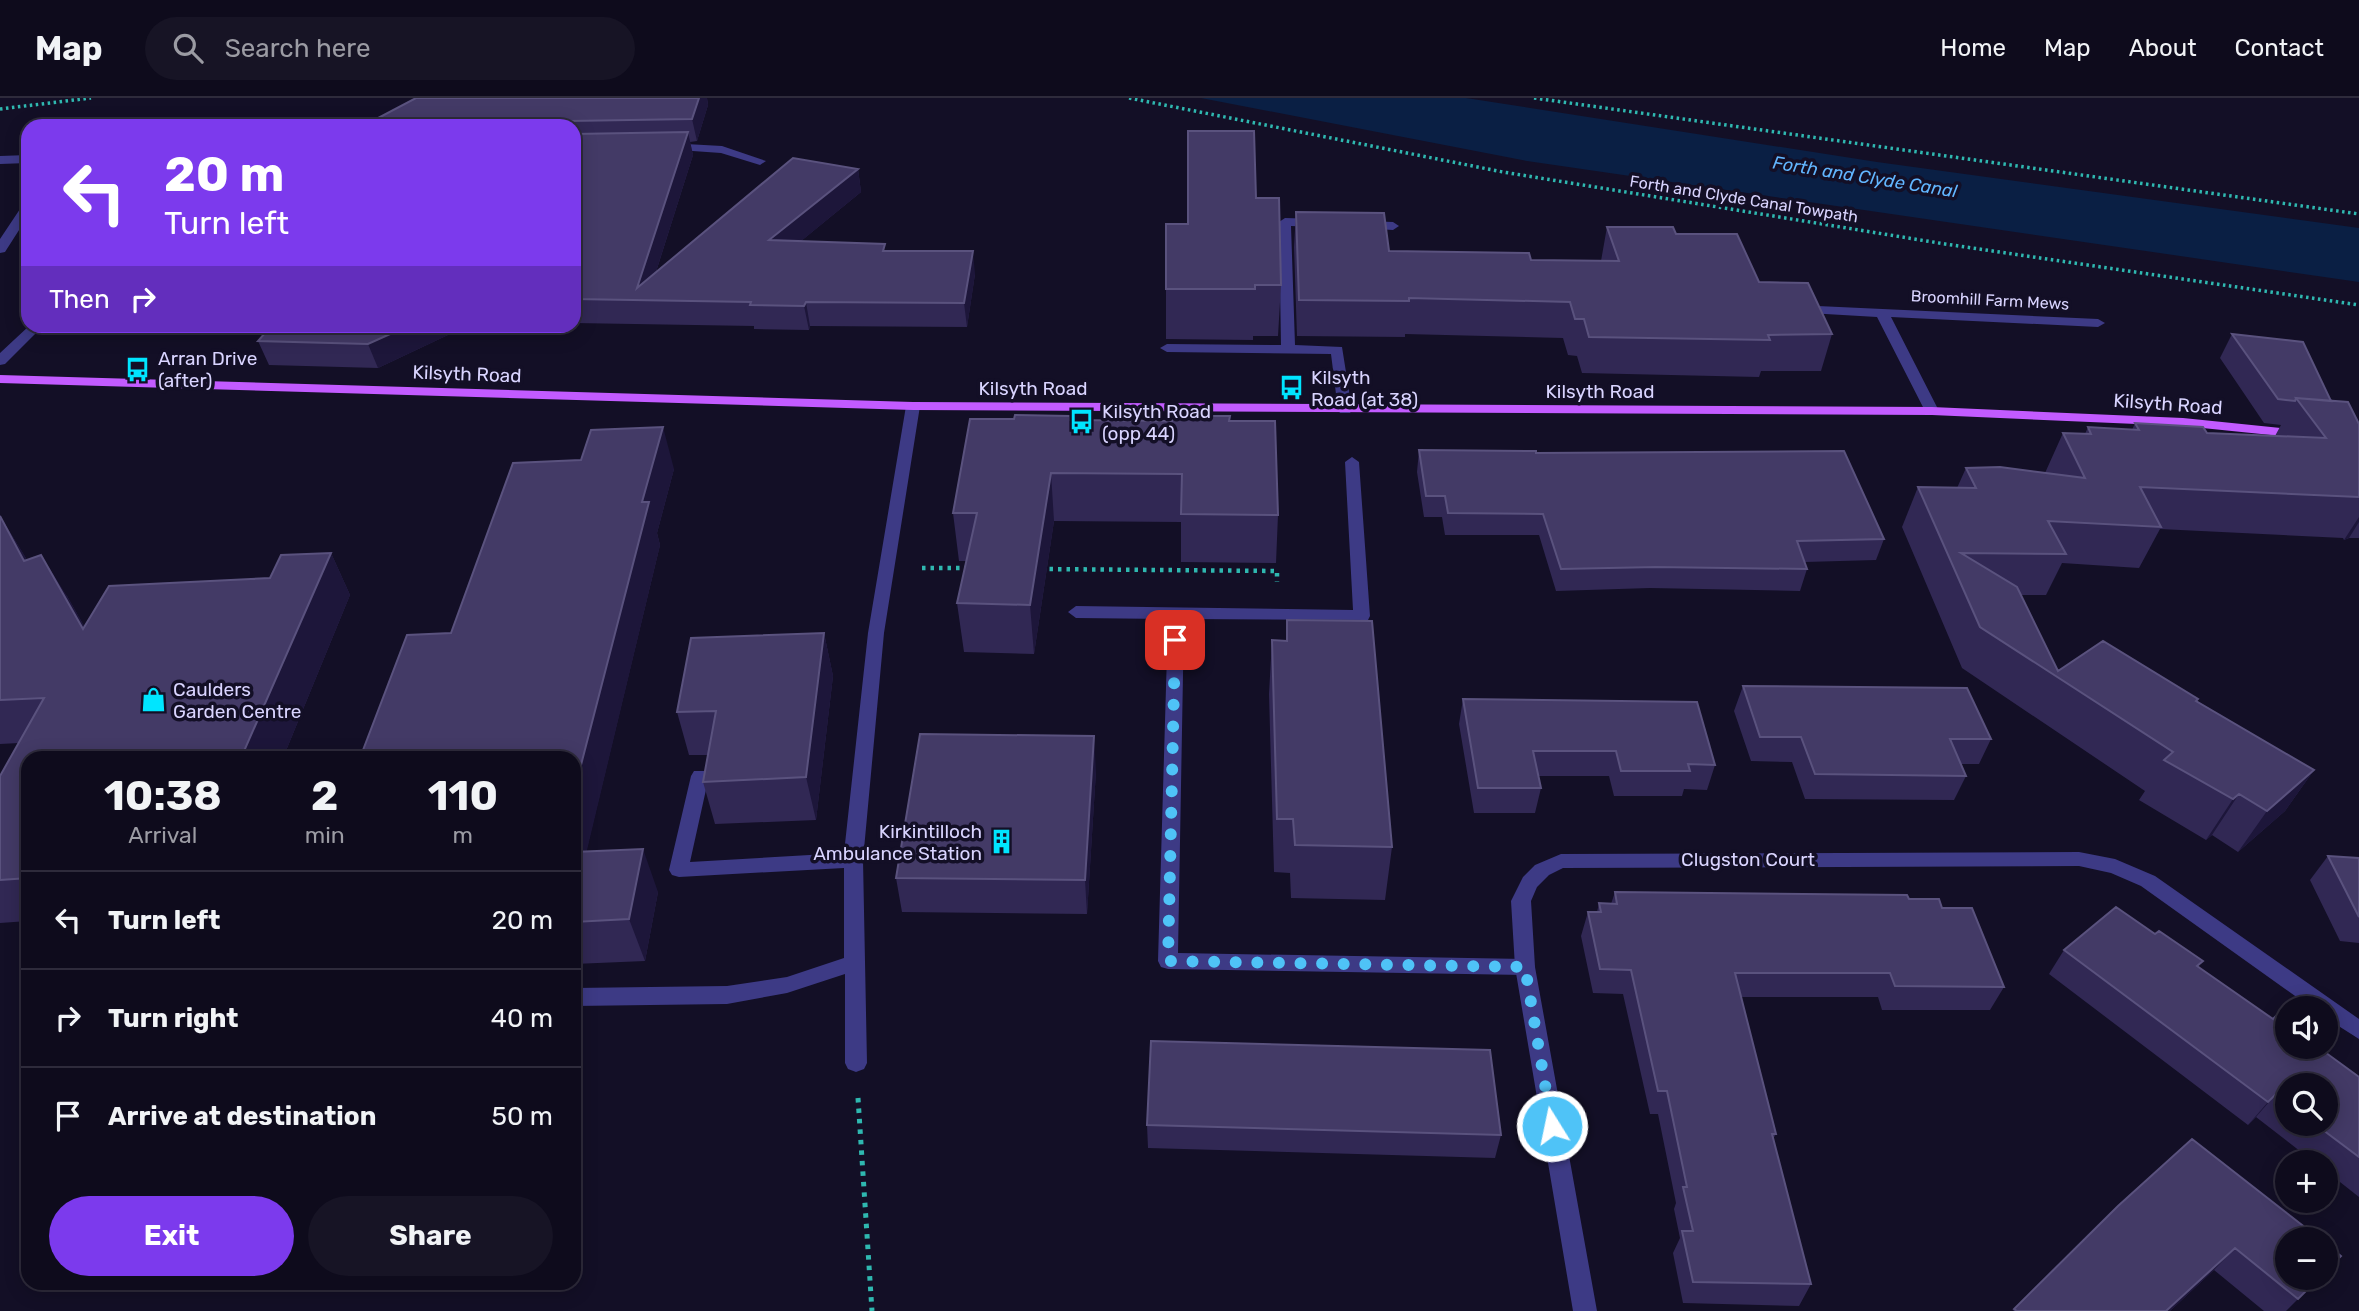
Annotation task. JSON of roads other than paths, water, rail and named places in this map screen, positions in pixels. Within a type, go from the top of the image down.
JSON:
[{"type":"main road","name":"Kilsyth Road","points":[[0,379],[913,406],[1932,411],[2183,422],[2318,435]]},
{"type":"street","points":[[653,148],[722,150],[760,161]]},
{"type":"street","points":[[0,160],[21,159]]},
{"type":"street","points":[[0,249],[21,217]]},
{"type":"street","points":[[1289,349],[1285,222],[1393,226]]},
{"type":"street","name":"Broomhill Farm Mews","points":[[1785,308],[2098,323]]},
{"type":"street","points":[[1881,312],[1932,411]]},
{"type":"street","points":[[0,361],[29,333]]},
{"type":"street","points":[[1167,348],[1337,349],[1345,410]]},
{"type":"street","points":[[856,1063],[853,860],[876,633],[913,406]]},
{"type":"street","points":[[1076,612],[1362,616],[1352,462]]},
{"type":"street","points":[[1176,614],[1168,961],[1525,967]]},
{"type":"street","points":[[701,776],[679,870],[853,860]]},
{"type":"street","name":"Clugston Court","points":[[1585,1311],[1525,967],[1521,901],[1530,883],[1542,870],[1562,861],[2079,859],[2115,866],[2148,881],[2359,1030]]},
{"type":"street","points":[[581,997],[727,995],[787,985],[854,962]]},
{"type":"water","name":"Forth and Clyde Canal","points":[[1201,98],[1466,98],[1877,162],[2359,228],[2359,282],[1527,161]]},
{"type":"place","name":"Arran Drive (after)","points":[[138,369]]},
{"type":"place","name":"Kilsyth Road (at 38)","points":[[1291,388]]},
{"type":"place","name":"Kilsyth Road (opp 44)","points":[[1082,422]]},
{"type":"place","name":"Caulders Garden Centre","points":[[153,700]]},
{"type":"place","name":"Kirkintilloch Ambulance Station","points":[[1002,842]]}]
